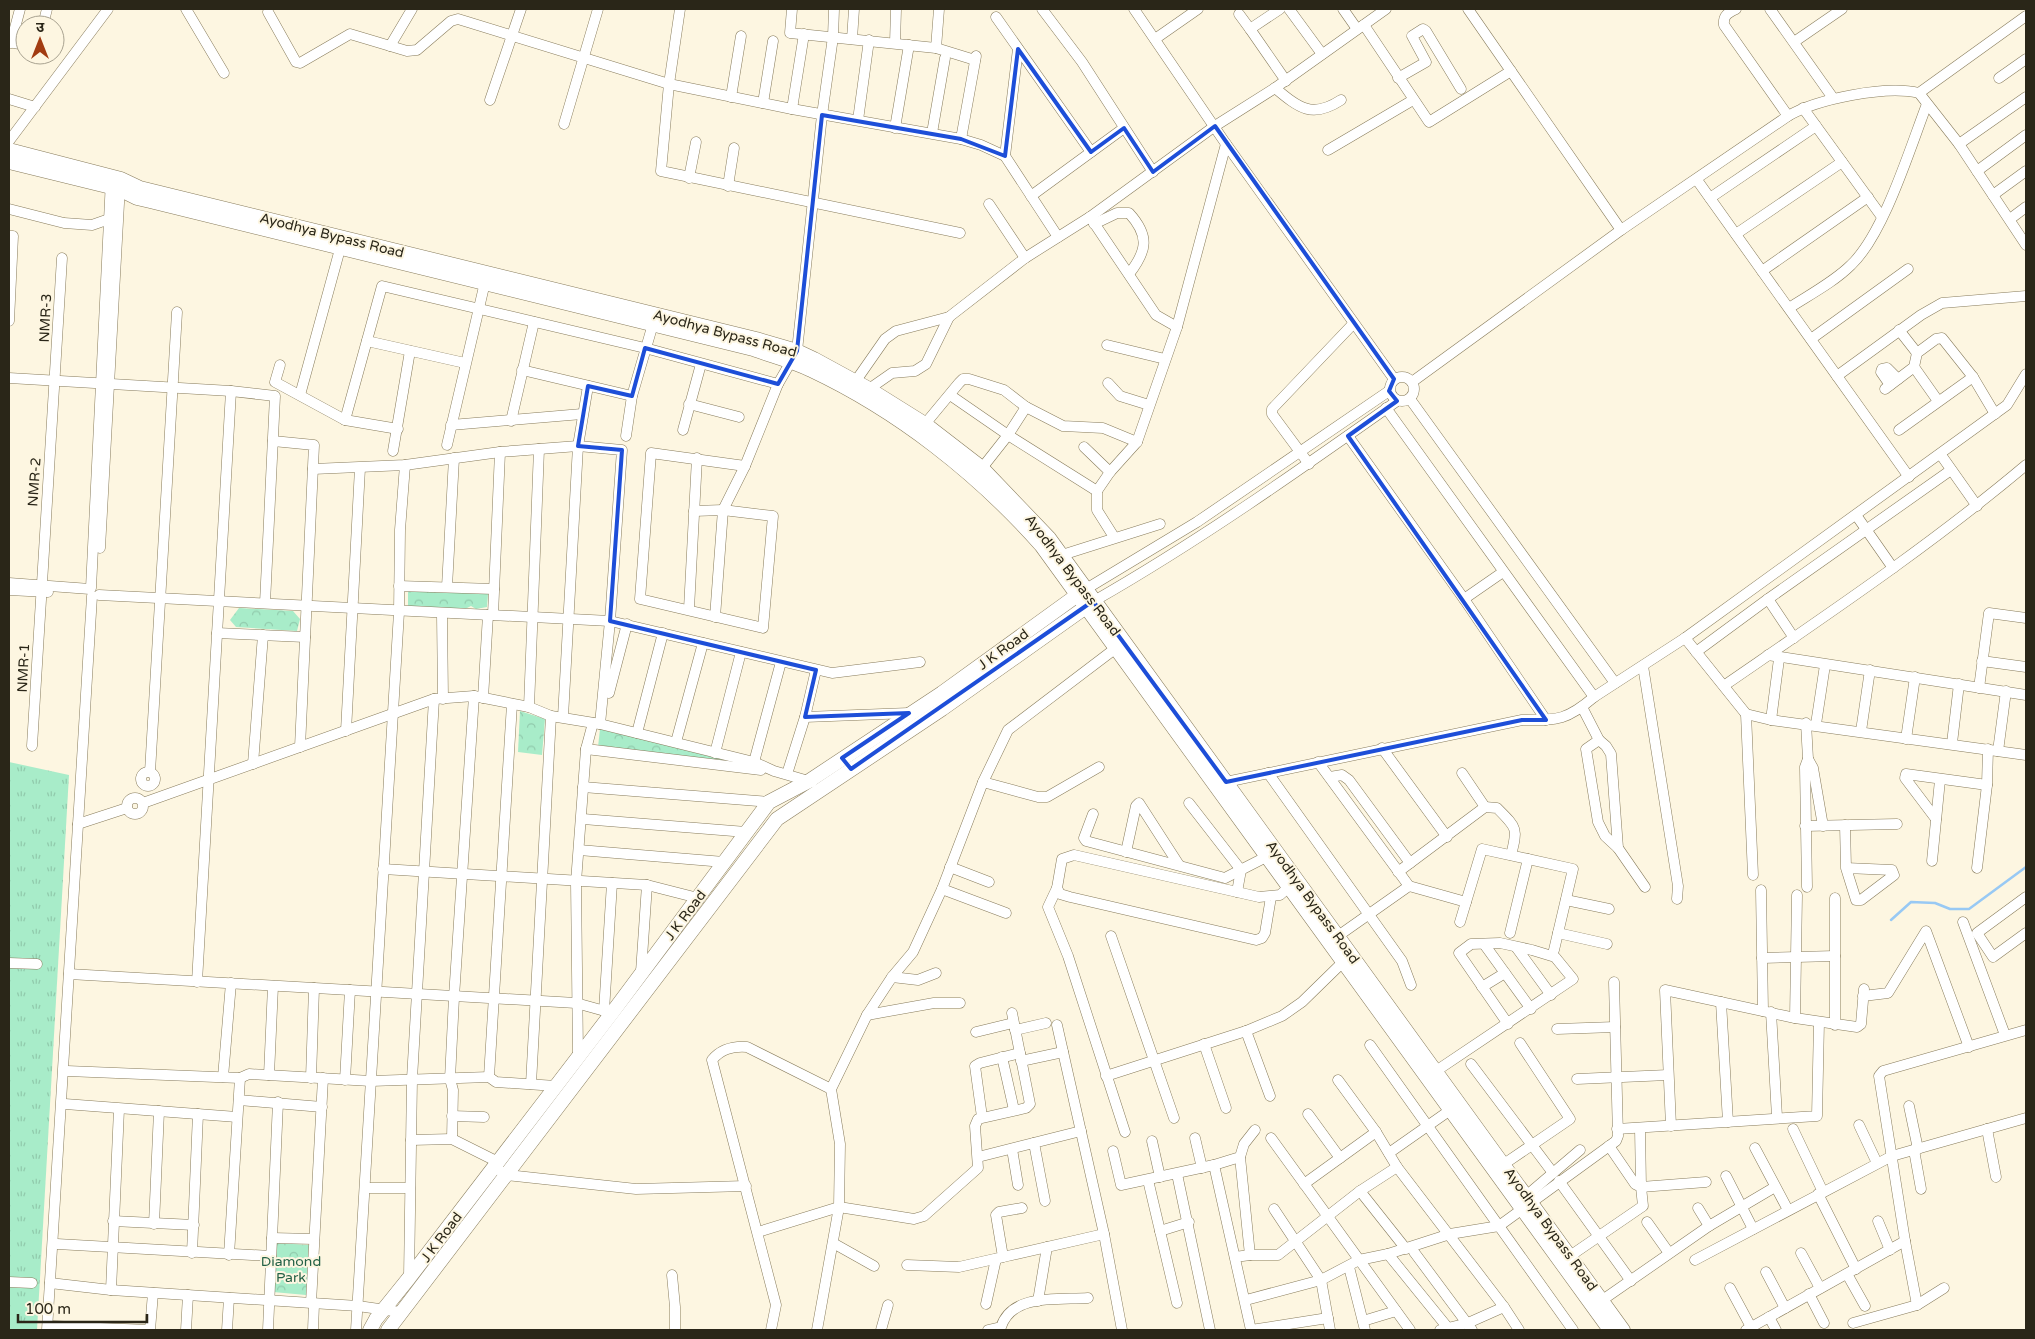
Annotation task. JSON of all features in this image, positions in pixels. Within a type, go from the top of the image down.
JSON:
[{"type":"main road","name":"Ayodhya Bypass Road","points":[[9,150],[116,183],[137,198],[340,249],[486,279],[795,357],[869,389],[925,424],[982,468],[1025,511],[1062,555],[1081,592],[1116,648],[1338,936],[1436,1071],[1455,1107],[1504,1164],[1526,1202],[1610,1330]]},
{"type":"main road","name":"Ayodhya Bypass Road","points":[[9,162],[140,188],[653,324],[753,349],[795,357],[809,369],[860,396],[931,443],[992,494],[1017,519],[1081,592]]},
{"type":"main road","name":"J K Road","points":[[372,1330],[384,1309],[578,1055],[777,819],[825,786],[847,763],[909,713],[942,693],[1081,592]]},
{"type":"main road","name":"Ayodhya Bypass Road","points":[[1089,604],[1220,784],[1266,857],[1343,962],[1526,1202],[1570,1256],[1623,1330]]},
{"type":"main road","name":"J K Road","points":[[388,1330],[507,1175],[641,972],[769,802],[847,763],[942,709],[1089,604]]},
{"type":"street","points":[[10,42],[20,9]]},
{"type":"street","points":[[9,141],[108,9]]},
{"type":"street","points":[[186,9],[224,73]]},
{"type":"street","points":[[390,46],[412,9]]},
{"type":"street","points":[[490,100],[521,9]]},
{"type":"street","points":[[564,124],[598,9]]},
{"type":"street","points":[[680,9],[669,84],[661,171],[812,204],[960,233]]},
{"type":"street","points":[[792,9],[790,33],[936,48],[975,58],[961,139]]},
{"type":"street","points":[[716,617],[723,510],[745,466],[778,384],[795,357],[834,9]]},
{"type":"street","points":[[852,39],[854,9]]},
{"type":"street","points":[[895,43],[896,9]]},
{"type":"street","points":[[936,48],[939,9]]},
{"type":"street","points":[[1042,9],[1082,62],[1153,172]]},
{"type":"street","points":[[1134,9],[1226,144],[1394,379]]},
{"type":"street","points":[[1155,39],[1198,9]]},
{"type":"street","points":[[1250,29],[1280,9]]},
{"type":"street","points":[[1289,9],[1322,54]]},
{"type":"street","points":[[1343,9],[1361,27],[1429,122],[1511,71]]},
{"type":"street","points":[[1092,221],[1215,126],[1276,88],[1386,9]]},
{"type":"street","points":[[1468,9],[1621,230]]},
{"type":"street","points":[[1736,9],[1726,14],[1724,25],[1788,116]]},
{"type":"street","points":[[1770,9],[1833,98]]},
{"type":"street","points":[[1794,42],[1842,9]]},
{"type":"street","points":[[268,12],[296,62],[300,64],[350,34],[414,51],[451,21],[458,19],[669,84],[731,98],[961,139],[981,145],[1005,156],[1058,237]]},
{"type":"street","points":[[1240,14],[1286,80]]},
{"type":"street","points":[[1919,94],[2026,16]]},
{"type":"street","points":[[996,17],[1092,152]]},
{"type":"street","points":[[1398,78],[1426,62],[1412,36],[1423,29],[1461,89]]},
{"type":"street","points":[[792,109],[804,34]]},
{"type":"street","points":[[731,98],[741,36]]},
{"type":"street","points":[[858,120],[869,40]]},
{"type":"street","points":[[763,103],[773,41]]},
{"type":"street","points":[[895,128],[909,45]]},
{"type":"street","points":[[1005,156],[1018,49]]},
{"type":"street","points":[[932,133],[945,58]]},
{"type":"street","points":[[1999,78],[2026,59]]},
{"type":"street","points":[[1276,88],[1293,102],[1313,112],[1328,108],[1340,100]]},
{"type":"street","points":[[1412,382],[1621,230],[1697,180],[1788,116],[1803,108],[1833,98],[1899,91],[1919,94],[1959,144],[2025,242]]},
{"type":"street","points":[[1959,144],[2026,98]]},
{"type":"street","points":[[9,99],[35,107]]},
{"type":"street","points":[[1328,150],[1413,100]]},
{"type":"street","points":[[1789,308],[1850,266],[1866,248],[1882,217],[1927,104]]},
{"type":"street","points":[[1803,108],[1882,217]]},
{"type":"street","points":[[1710,198],[1816,126]]},
{"type":"street","points":[[1031,196],[1124,128]]},
{"type":"street","points":[[1977,172],[2026,135]]},
{"type":"street","points":[[689,178],[696,142]]},
{"type":"street","points":[[1114,536],[1097,510],[1097,491],[1110,472],[1137,442],[1164,359],[1177,327],[1226,144]]},
{"type":"street","points":[[728,186],[734,148]]},
{"type":"street","points":[[1736,234],[1842,162]]},
{"type":"street","points":[[1992,195],[2026,171]]},
{"type":"street","points":[[1697,180],[1909,478]]},
{"type":"street","points":[[116,183],[94,592],[50,1329],[149,1330],[153,1293]]},
{"type":"street","points":[[1762,271],[1868,197]]},
{"type":"street","points":[[989,204],[1025,258]]},
{"type":"street","points":[[2010,219],[2026,207]]},
{"type":"street","points":[[9,209],[64,223],[92,225],[114,218]]},
{"type":"street","points":[[855,382],[885,339],[896,331],[949,317],[1025,258],[1058,237],[1117,212],[1129,213],[1144,234],[1145,245],[1139,259],[1129,274]]},
{"type":"street","points":[[1092,221],[1156,315],[1177,327]]},
{"type":"street","points":[[9,321],[11,236]]},
{"type":"street","points":[[300,395],[340,249]]},
{"type":"street","name":"NMR-3","points":[[54,380],[62,258]]},
{"type":"street","points":[[1811,339],[1908,269]]},
{"type":"street","points":[[447,445],[486,279]]},
{"type":"street","points":[[345,420],[382,286],[645,348],[778,384]]},
{"type":"street","points":[[1837,376],[1900,330],[1942,303],[2026,296]]},
{"type":"street","points":[[145,802],[145,786],[141,782],[141,776],[144,772],[150,772],[171,388],[177,312]]},
{"type":"street","points":[[869,389],[892,374],[921,370],[926,364],[949,317]]},
{"type":"street","points":[[511,421],[534,322]]},
{"type":"street","points":[[626,436],[632,396],[653,324]]},
{"type":"street","points":[[1309,464],[1272,414],[1272,408],[1353,324]]},
{"type":"street","points":[[1900,330],[1917,353]]},
{"type":"street","points":[[1891,384],[1914,367],[1917,353],[1936,339],[1942,338],[1973,377],[1995,414]]},
{"type":"street","points":[[367,341],[465,363]]},
{"type":"street","points":[[1106,345],[1164,359]]},
{"type":"street","points":[[393,451],[410,351]]},
{"type":"street","points":[[683,430],[688,404],[701,364]]},
{"type":"street","points":[[280,365],[275,382],[345,420],[398,429]]},
{"type":"street","points":[[1914,367],[1938,401]]},
{"type":"street","points":[[522,370],[632,396]]},
{"type":"street","points":[[1220,784],[1382,748],[1522,720],[1558,720],[1582,707],[1594,697],[1684,638],[1941,455],[2007,405],[2026,374]]},
{"type":"street","points":[[1394,379],[1404,377],[1412,382],[1414,389],[1410,399]]},
{"type":"street","points":[[1899,430],[1973,377]]},
{"type":"street","points":[[9,378],[231,391],[275,396],[265,604]]},
{"type":"street","points":[[925,424],[963,379],[969,379],[1004,390],[1026,407],[1063,426],[1103,428],[1137,442]]},
{"type":"street","points":[[1081,592],[1197,522],[1389,391],[1394,379]]},
{"type":"street","name":"NMR-2","points":[[41,588],[54,380]]},
{"type":"street","points":[[1108,383],[1120,396],[1150,405]]},
{"type":"street","points":[[563,717],[570,619],[578,446],[588,386]]},
{"type":"street","points":[[197,982],[231,391]]},
{"type":"street","points":[[1389,391],[1397,401]]},
{"type":"street","points":[[950,395],[1008,435],[1097,491]]},
{"type":"street","points":[[1089,604],[1142,574],[1309,464],[1386,408],[1397,401],[1410,399]]},
{"type":"street","points":[[1410,399],[1615,683]]},
{"type":"street","points":[[688,404],[739,417]]},
{"type":"street","points":[[982,468],[1008,435],[1026,407]]},
{"type":"street","points":[[1386,408],[1594,697]]},
{"type":"street","points":[[451,425],[582,414]]},
{"type":"street","points":[[1348,436],[1546,720]]},
{"type":"street","points":[[273,441],[314,446],[300,747]]},
{"type":"street","points":[[313,469],[360,468],[500,452],[578,446],[622,450],[610,621],[597,723]]},
{"type":"street","points":[[1084,447],[1110,472]]},
{"type":"street","points":[[529,707],[534,617],[539,449]]},
{"type":"street","points":[[452,1139],[453,1090],[450,1079],[462,874],[478,697],[494,589],[500,452]]},
{"type":"street","points":[[694,511],[723,510],[773,516],[763,628],[689,609],[640,599],[651,453],[745,466]]},
{"type":"street","points":[[1941,455],[1977,506]]},
{"type":"street","points":[[446,587],[454,458]]},
{"type":"street","points":[[689,609],[696,458]]},
{"type":"street","points":[[356,1330],[399,612],[405,464]]},
{"type":"street","points":[[1726,685],[1893,568],[1977,506],[2026,465]]},
{"type":"street","points":[[346,731],[360,468]]},
{"type":"street","points":[[1696,652],[1951,470]]},
{"type":"street","points":[[1856,515],[1893,568]]},
{"type":"street","points":[[1062,555],[1114,536],[1160,524]]},
{"type":"street","points":[[1464,600],[1503,572]]},
{"type":"street","points":[[9,583],[41,588],[159,598],[399,612],[610,621],[832,673],[920,662]]},
{"type":"street","points":[[399,586],[494,589]]},
{"type":"street","points":[[9,590],[41,588]]},
{"type":"street","name":"NMR-1","points":[[32,746],[41,588]]},
{"type":"street","points":[[1768,599],[1794,638]]},
{"type":"street","points":[[1979,688],[1989,613],[2026,618]]},
{"type":"street","points":[[409,1278],[412,1079],[416,994],[438,699],[442,614]]},
{"type":"street","points":[[578,1055],[576,882],[583,818],[586,749],[597,723],[627,624]]},
{"type":"street","points":[[217,633],[305,637]]},
{"type":"street","points":[[637,733],[663,633]]},
{"type":"street","points":[[253,764],[262,635]]},
{"type":"street","points":[[1684,638],[1726,685],[1746,714],[1753,875]]},
{"type":"street","points":[[676,742],[703,643]]},
{"type":"street","points":[[817,1330],[838,1207],[840,1144],[831,1089],[867,1015],[892,977],[913,952],[942,889],[983,782],[1008,730],[1116,648]]},
{"type":"street","points":[[714,753],[741,652]]},
{"type":"street","points":[[1768,656],[2026,695]]},
{"type":"street","points":[[1771,720],[1779,659]]},
{"type":"street","points":[[1982,661],[2026,667]]},
{"type":"street","points":[[754,762],[780,662]]},
{"type":"street","points":[[1807,887],[1805,767],[1808,759],[1811,724],[1825,664]]},
{"type":"street","points":[[1642,666],[1678,886],[1677,900]]},
{"type":"street","points":[[788,774],[806,717],[816,670]]},
{"type":"street","points":[[1861,731],[1870,670]]},
{"type":"street","points":[[1906,739],[1915,677]]},
{"type":"street","points":[[1952,743],[1959,684]]},
{"type":"street","points":[[1977,868],[1987,785],[2006,691]]},
{"type":"street","points":[[145,802],[438,699],[478,697],[529,707],[551,716],[597,723],[676,742],[754,762],[774,771]]},
{"type":"street","points":[[489,1077],[512,704]]},
{"type":"street","points":[[1582,707],[1599,740],[1611,754],[1618,848]]},
{"type":"street","points":[[806,717],[909,713]]},
{"type":"street","points":[[1746,714],[1771,720],[1861,731],[1906,739],[1952,743],[2026,755]]},
{"type":"street","points":[[532,1084],[551,716]]},
{"type":"street","points":[[1599,740],[1586,750],[1598,822],[1605,836],[1618,848],[1645,887]]},
{"type":"street","points":[[1382,748],[1447,837]]},
{"type":"street","points":[[586,749],[774,771],[825,786]]},
{"type":"street","points":[[1808,759],[1813,768],[1823,826]]},
{"type":"street","points":[[1318,762],[1408,886],[1466,902]]},
{"type":"street","points":[[983,782],[1038,797],[1047,797],[1099,767]]},
{"type":"street","points":[[1268,773],[1368,916],[1402,961],[1411,985]]},
{"type":"street","points":[[1462,773],[1485,807]]},
{"type":"street","points":[[1936,819],[1905,776],[1909,774],[1940,780],[1987,785]]},
{"type":"street","points":[[1330,777],[1342,775],[1349,780],[1410,862]]},
{"type":"street","points":[[1932,861],[1940,780]]},
{"type":"street","points":[[583,786],[769,802]]},
{"type":"street","points":[[80,824],[127,808],[127,802],[132,797],[139,798],[145,802]]},
{"type":"street","points":[[1126,852],[1136,806],[1139,803],[1179,865]]},
{"type":"street","points":[[1190,803],[1242,870]]},
{"type":"street","points":[[1398,872],[1485,807],[1497,808],[1514,828],[1516,836],[1511,855]]},
{"type":"street","points":[[1093,814],[1084,838],[1086,841],[1225,878],[1266,857]]},
{"type":"street","points":[[583,818],[746,832]]},
{"type":"street","points":[[1805,826],[1897,824]]},
{"type":"street","points":[[1845,825],[1846,868],[1858,901],[1894,875],[1892,870],[1846,868]]},
{"type":"street","points":[[1460,922],[1482,849],[1573,869],[1554,950]]},
{"type":"street","points":[[579,850],[724,862]]},
{"type":"street","points":[[1124,1132],[1068,956],[1048,907],[1057,888],[1062,859],[1074,855],[1259,897],[1280,895],[1289,887]]},
{"type":"street","points":[[1510,933],[1528,859]]},
{"type":"street","points":[[950,867],[989,882]]},
{"type":"street","points":[[383,869],[647,885],[698,898]]},
{"type":"street","points":[[1237,892],[1242,870]]},
{"type":"street","points":[[71,973],[197,982],[576,1003],[609,1019],[612,883]]},
{"type":"street","points":[[641,972],[647,885]]},
{"type":"street","points":[[1338,936],[1408,886]]},
{"type":"street","points":[[1057,888],[1060,894],[1070,897],[1256,940],[1262,938],[1265,933],[1271,897]]},
{"type":"street","points":[[942,889],[1006,913]]},
{"type":"street","points":[[1761,890],[1762,958],[1777,1117]]},
{"type":"street","points":[[1795,1018],[1797,895]]},
{"type":"street","points":[[2026,896],[1976,933],[1993,957],[2026,933]]},
{"type":"street","points":[[1835,898],[1835,1025]]},
{"type":"street","points":[[1566,900],[1609,910]]},
{"type":"street","points":[[1963,922],[2005,1035]]},
{"type":"street","points":[[1671,1126],[1665,990],[1795,1018],[1835,1025],[1860,1026],[1864,992],[1888,993],[1926,931],[1969,1047]]},
{"type":"street","points":[[1558,933],[1607,944]]},
{"type":"street","points":[[1111,936],[1174,1118]]},
{"type":"street","points":[[1436,1071],[1531,1009],[1573,980],[1551,955],[1500,943],[1471,944],[1459,953],[1508,1024]]},
{"type":"street","points":[[1484,944],[1531,1009]]},
{"type":"street","points":[[1516,946],[1551,994]]},
{"type":"street","points":[[1762,958],[1835,956]]},
{"type":"street","points":[[1106,1076],[1246,1031],[1282,1016],[1302,1002],[1343,962]]},
{"type":"street","points":[[9,963],[38,964]]},
{"type":"street","points":[[52,1284],[57,1244],[71,973]]},
{"type":"street","points":[[892,977],[918,980],[936,973]]},
{"type":"street","points":[[1482,987],[1505,973]]},
{"type":"street","points":[[1556,1177],[1616,1141],[1618,1130],[1614,982]]},
{"type":"street","points":[[223,1077],[231,984]]},
{"type":"street","points":[[269,1075],[273,986]]},
{"type":"street","points":[[311,1078],[314,988]]},
{"type":"street","points":[[346,1080],[350,990]]},
{"type":"street","points":[[1721,1002],[1728,1122]]},
{"type":"street","points":[[867,1015],[934,1003],[960,1003]]},
{"type":"street","points":[[976,1032],[1013,1022],[1046,1023]]},
{"type":"street","points":[[758,1232],[838,1207],[919,1218],[975,1172],[978,1168],[978,1157],[975,1126],[982,1117],[1026,1108],[1030,1104],[1013,1022]]},
{"type":"street","points":[[1618,1130],[1777,1117],[1817,1116],[1819,1022]]},
{"type":"street","points":[[1057,1025],[1104,1234],[1122,1330]]},
{"type":"street","points":[[1557,1029],[1615,1028]]},
{"type":"street","points":[[1917,1305],[1879,1076],[1883,1071],[2026,1030]]},
{"type":"street","points":[[1246,1031],[1270,1096]]},
{"type":"street","points":[[1504,1164],[1570,1119],[1520,1043]]},
{"type":"street","points":[[1204,1044],[1226,1108]]},
{"type":"street","points":[[1370,1045],[1573,1330]]},
{"type":"street","points":[[772,1330],[776,1305],[712,1060],[717,1054],[734,1046],[746,1047],[831,1089]]},
{"type":"street","points":[[982,1117],[975,1066],[1002,1057],[1021,1057],[1063,1052]]},
{"type":"street","points":[[1002,1057],[1014,1110]]},
{"type":"street","points":[[1471,1064],[1600,1236],[1631,1281]]},
{"type":"street","points":[[67,1071],[240,1078],[249,1074],[371,1081],[489,1077],[496,1082],[556,1086]]},
{"type":"street","points":[[1577,1079],[1668,1075]]},
{"type":"street","points":[[229,1256],[240,1078]]},
{"type":"street","points":[[313,1330],[314,1240],[324,1078]]},
{"type":"street","points":[[1338,1080],[1376,1132],[1397,1167],[1450,1234],[1519,1330]]},
{"type":"street","points":[[238,1100],[322,1107]]},
{"type":"street","points":[[268,1330],[278,1102]]},
{"type":"street","points":[[65,1104],[238,1116]]},
{"type":"street","points":[[1909,1106],[1921,1189]]},
{"type":"street","points":[[1390,1153],[1455,1107]]},
{"type":"street","points":[[111,1290],[119,1109]]},
{"type":"street","points":[[154,1224],[159,1111]]},
{"type":"street","points":[[192,1253],[198,1114]]},
{"type":"street","points":[[1308,1114],[1340,1158]]},
{"type":"street","points":[[452,1116],[484,1117]]},
{"type":"street","points":[[1695,1260],[1892,1156],[2026,1118]]},
{"type":"street","points":[[1859,1124],[1877,1163]]},
{"type":"street","points":[[1570,1256],[1643,1206],[1640,1128]]},
{"type":"street","points":[[1987,1129],[1996,1177]]},
{"type":"street","points":[[1250,1255],[1240,1157],[1244,1144],[1256,1130]]},
{"type":"street","points":[[1793,1130],[1865,1306]]},
{"type":"street","points":[[978,1157],[1081,1132]]},
{"type":"street","points":[[1304,1184],[1376,1132]]},
{"type":"street","points":[[1195,1138],[1202,1168]]},
{"type":"street","points":[[1271,1138],[1410,1330]]},
{"type":"street","points":[[411,1140],[452,1139],[496,1164],[507,1175],[636,1189],[746,1186]]},
{"type":"street","points":[[1152,1141],[1160,1177]]},
{"type":"street","points":[[1034,1143],[1045,1201]]},
{"type":"street","points":[[1610,1146],[1635,1184],[1641,1188],[1706,1182]]},
{"type":"street","points":[[1755,1148],[1788,1210]]},
{"type":"street","points":[[1012,1149],[1018,1185]]},
{"type":"street","points":[[1246,1300],[1321,1280],[1349,1267],[1359,1260],[1410,1250],[1450,1234],[1499,1226],[1556,1177],[1580,1150]]},
{"type":"street","points":[[1113,1151],[1121,1185],[1177,1174],[1240,1157]]},
{"type":"street","points":[[1214,1165],[1246,1300],[1251,1330],[1295,1327],[1328,1318]]},
{"type":"street","points":[[1235,1258],[1250,1255],[1278,1256],[1360,1191],[1397,1167]]},
{"type":"street","points":[[1177,1174],[1210,1330]]},
{"type":"street","points":[[1726,1176],[1753,1229]]},
{"type":"street","points":[[1148,1180],[1177,1303]]},
{"type":"street","points":[[1602,1300],[1709,1226],[1775,1187]]},
{"type":"street","points":[[364,1188],[410,1188]]},
{"type":"street","points":[[1360,1191],[1410,1250],[1470,1327]]},
{"type":"street","points":[[986,1304],[999,1258],[996,1215],[999,1212],[1022,1208]]},
{"type":"street","points":[[1698,1208],[1709,1226]]},
{"type":"street","points":[[1274,1209],[1321,1280],[1330,1330]]},
{"type":"street","points":[[113,1221],[194,1225]]},
{"type":"street","points":[[1878,1221],[1890,1250]]},
{"type":"street","points":[[1160,1231],[1188,1222]]},
{"type":"street","points":[[1647,1222],[1669,1253]]},
{"type":"street","points":[[907,1265],[959,1267],[1104,1234]]},
{"type":"street","points":[[272,1238],[314,1240]]},
{"type":"street","points":[[1730,1288],[1748,1329],[1905,1241]]},
{"type":"street","points":[[833,1243],[874,1266]]},
{"type":"street","points":[[57,1244],[229,1256],[271,1256]]},
{"type":"street","points":[[1038,1301],[1048,1247]]},
{"type":"street","points":[[1801,1253],[1820,1288]]},
{"type":"street","points":[[1388,1254],[1444,1329],[1470,1327],[1504,1307]]},
{"type":"street","points":[[1349,1267],[1364,1326],[1396,1311]]},
{"type":"street","points":[[1766,1272],[1784,1308]]},
{"type":"street","points":[[672,1275],[675,1330]]},
{"type":"street","points":[[9,1282],[32,1283]]},
{"type":"street","points":[[52,1284],[111,1290],[358,1306],[400,1312]]},
{"type":"street","points":[[1853,1323],[1917,1305],[1944,1288]]},
{"type":"street","points":[[1810,1294],[1824,1323]]},
{"type":"street","points":[[186,1330],[188,1295]]},
{"type":"street","points":[[227,1330],[229,1298]]},
{"type":"street","points":[[988,1330],[1001,1327],[1004,1320],[1016,1307],[1038,1301],[1088,1298]]},
{"type":"street","points":[[881,1330],[888,1305]]},
{"type":"street","points":[[1768,1317],[1776,1330]]},
{"type":"highlighted area","points":[[1018,49],[1091,152],[1124,128],[1153,172],[1215,126],[1394,379],[1389,391],[1397,401],[1348,436],[1546,720],[1522,720],[1226,782],[1093,601],[851,769],[842,758],[909,713],[805,717],[816,670],[610,621],[622,450],[578,446],[588,386],[632,396],[645,348],[778,384],[797,351],[822,115],[961,139],[1005,156]]},
{"type":"green space","points":[[408,588],[468,590],[477,594],[482,591],[488,594],[487,607],[476,609],[471,606],[465,609],[408,606]]},
{"type":"green space","points":[[239,608],[293,611],[300,619],[297,631],[236,627],[230,620]]},
{"type":"green space","points":[[520,711],[545,719],[542,755],[518,752]]},
{"type":"green space","points":[[600,729],[747,765],[598,747]]},
{"type":"green space","points":[[9,762],[69,775],[37,1330],[9,1330]]},
{"type":"green space","name":"Diamond Park","points":[[277,1243],[309,1245],[306,1295],[273,1292]]},
{"type":"waterway","points":[[1891,920],[1911,902],[1935,903],[1950,909],[1969,909],[2026,867]]}]
